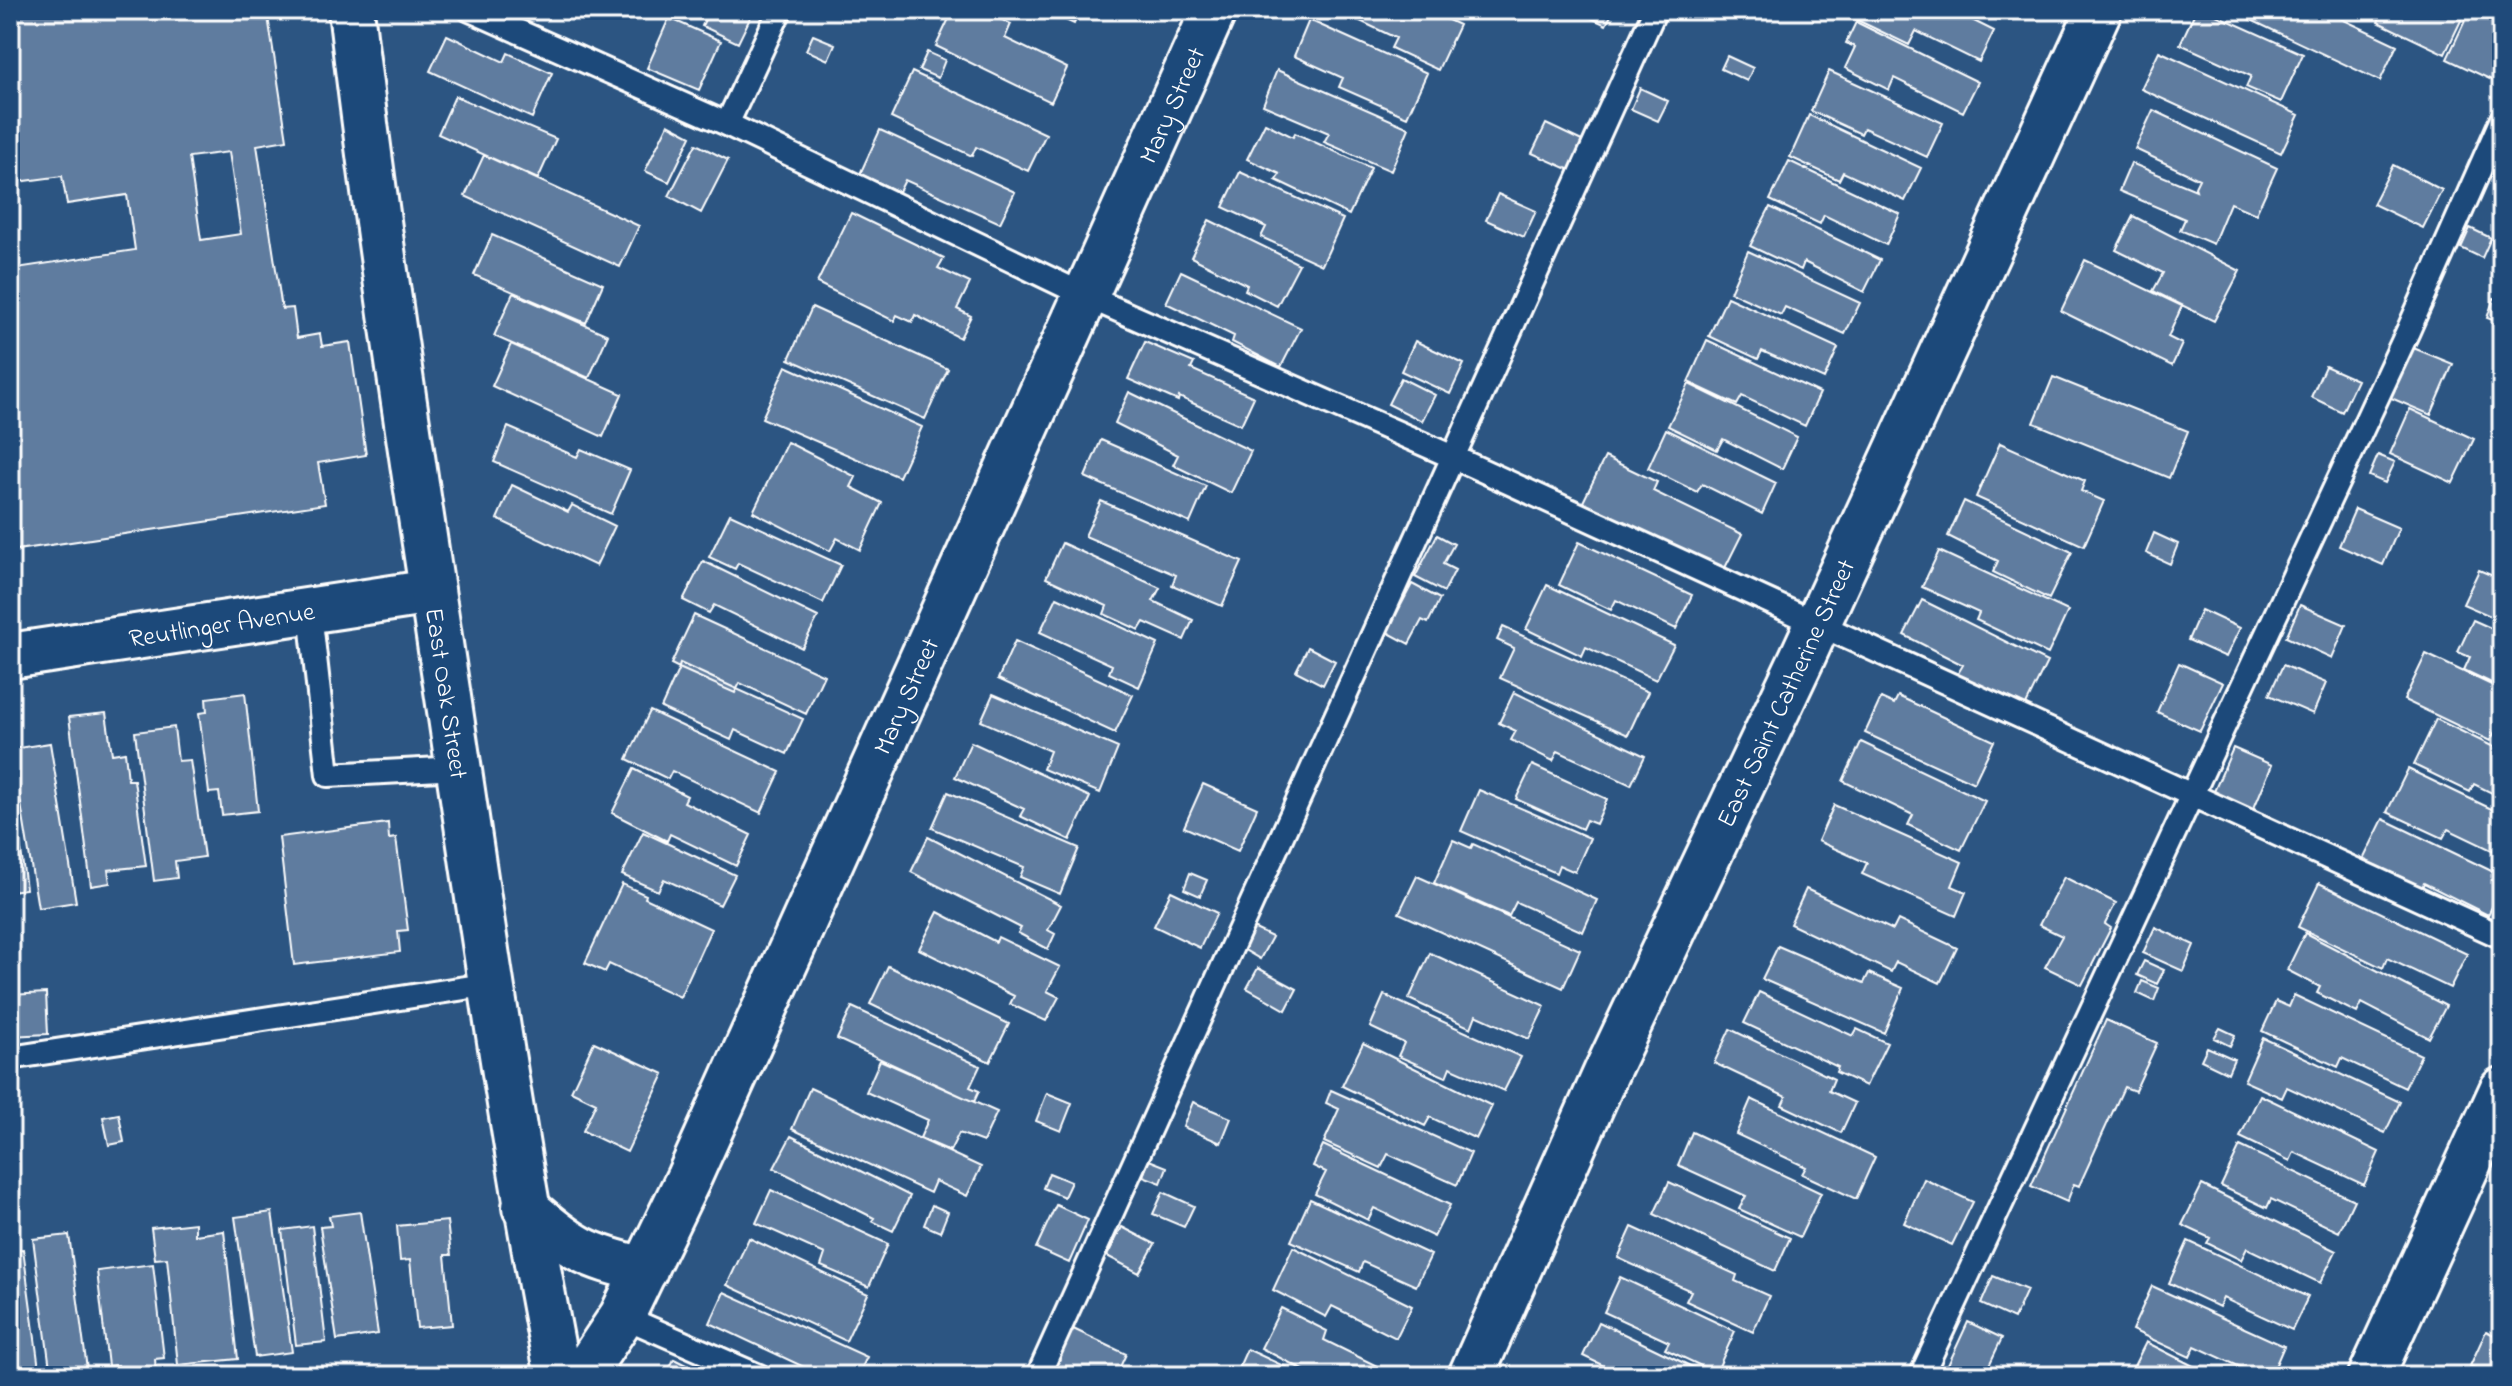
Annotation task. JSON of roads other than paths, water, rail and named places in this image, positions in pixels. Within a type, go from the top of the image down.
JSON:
[{"type":"street","name":"East Oak Street","points":[[351,10],[370,176],[491,984],[525,1207],[558,1376]]},
{"type":"street","name":"Mary Street","points":[[582,1376],[622,1316],[645,1270],[1214,10]]},
{"type":"street","name":"East Saint Catherine Street","points":[[1471,1376],[1606,1073],[1817,626],[2099,10]]},
{"type":"street","name":"Reutlinger Avenue","points":[[10,656],[432,592]]},
{"type":"street","points":[[2371,1376],[2502,1090]]},
{"type":"street","points":[[525,1207],[570,1246],[601,1260],[645,1270]]},
{"type":"lane","points":[[470,10],[727,124],[1086,296],[1453,457],[2502,937]]},
{"type":"lane","points":[[727,124],[780,10]]},
{"type":"lane","points":[[1038,1376],[1655,10]]},
{"type":"lane","points":[[1921,1376],[2408,331],[2502,119]]},
{"type":"lane","points":[[310,612],[328,775],[459,768]]},
{"type":"lane","points":[[10,1058],[491,984]]},
{"type":"lane","points":[[622,1316],[759,1376]]}]
